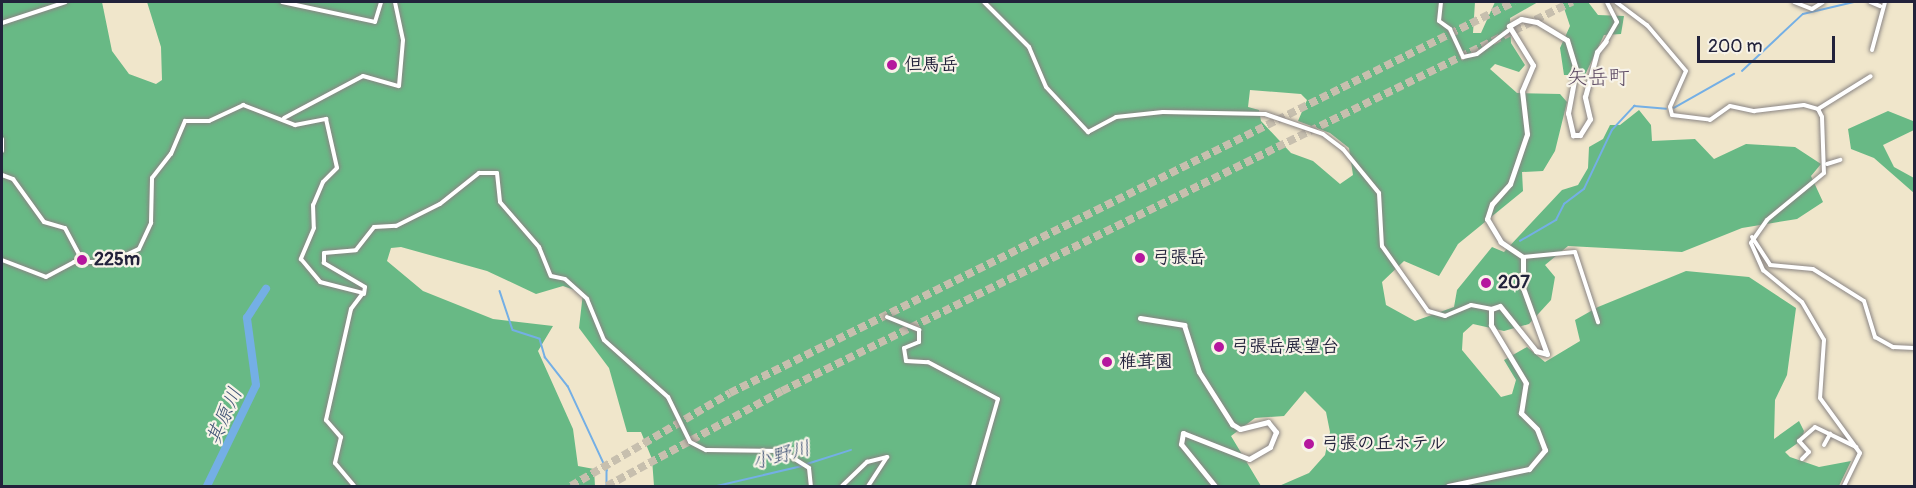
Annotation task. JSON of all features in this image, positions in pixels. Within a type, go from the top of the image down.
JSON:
[{"type":"street","points":[[2,23],[54,4],[66,2]]},
{"type":"street","points":[[282,2],[375,22],[381,2]]},
{"type":"street","points":[[283,119],[363,76],[399,86],[403,40],[395,2]]},
{"type":"street","points":[[984,2],[1029,47],[1047,87],[1088,132],[1123,115],[1163,112],[1265,114],[1323,134],[1343,149],[1379,193],[1382,246],[1428,311],[1445,316],[1471,305],[1504,309],[1536,351],[1548,354],[1523,288],[1523,257]]},
{"type":"street","points":[[1441,2],[1439,21],[1450,29],[1463,57],[1477,54],[1508,31],[1514,21],[1528,20],[1567,40],[1576,70],[1568,114],[1573,135],[1580,135],[1590,118],[1585,97],[1597,52],[1617,22],[1607,2]]},
{"type":"street","points":[[1616,2],[1647,25],[1686,71],[1670,107],[1676,117],[1710,120],[1730,106],[1818,109],[1871,76]]},
{"type":"street","points":[[1794,2],[1812,9],[1823,2]]},
{"type":"street","points":[[1870,2],[1880,6]]},
{"type":"street","points":[[1872,50],[1880,6],[1885,2]]},
{"type":"street","points":[[1508,31],[1533,65],[1522,91],[1527,134],[1510,184],[1492,204],[1487,219],[1501,242],[1523,257],[1575,252],[1598,321]]},
{"type":"street","points":[[2,260],[46,277],[82,260],[111,262],[139,249],[151,223],[152,178],[171,154],[180,124],[209,121],[243,105],[295,125],[326,119],[337,168],[322,182],[314,205],[314,228],[302,259],[305,266],[320,282],[363,295]]},
{"type":"street","points":[[1752,237],[1824,173],[1827,164],[1818,109]]},
{"type":"street","points":[[2,139],[2,151]]},
{"type":"street","points":[[1827,164],[1840,160]]},
{"type":"street","points":[[354,486],[335,463],[341,437],[326,420],[351,309],[363,295],[365,287],[324,263],[324,253],[356,250],[374,227],[407,222],[478,173],[497,173],[500,202],[539,247],[549,272],[587,299],[604,340],[668,398],[690,442],[706,450],[782,451],[809,468],[811,486]]},
{"type":"street","points":[[2,175],[13,179],[44,222],[65,228],[82,260]]},
{"type":"street","points":[[1752,237],[1770,265],[1813,269],[1864,301],[1875,337],[1885,345],[1914,348]]},
{"type":"street","points":[[1752,237],[1763,270],[1802,302],[1819,327],[1828,351],[1820,398],[1856,447],[1858,460],[1845,486]]},
{"type":"street","points":[[1448,486],[1529,470],[1544,456],[1543,440],[1521,413],[1526,383],[1497,339],[1491,309]]},
{"type":"street","points":[[887,317],[919,330],[919,342],[904,348],[906,361],[928,362],[998,399],[973,486]]},
{"type":"street","points":[[1140,318],[1184,325],[1199,372],[1232,424],[1240,429],[1268,422],[1276,432],[1270,447],[1249,459],[1183,433],[1181,444],[1215,486]]},
{"type":"street","points":[[1802,459],[1809,452],[1799,441],[1815,427],[1856,447]]},
{"type":"street","points":[[1824,445],[1830,434]]},
{"type":"street","points":[[842,486],[867,462],[887,457],[868,486]]},
{"type":"green space","points":[[2,2],[102,2],[112,51],[129,74],[156,84],[162,80],[161,47],[147,2],[1475,2],[1473,33],[1481,33],[1495,2],[1538,2],[1510,18],[1511,43],[1525,65],[1519,72],[1495,64],[1490,69],[1517,93],[1560,94],[1567,102],[1555,151],[1543,171],[1522,172],[1523,191],[1458,244],[1439,276],[1404,261],[1382,282],[1386,305],[1415,321],[1454,307],[1457,290],[1492,247],[1504,252],[1562,190],[1578,185],[1588,168],[1589,147],[1603,139],[1610,125],[1620,125],[1639,110],[1651,125],[1652,141],[1695,139],[1714,159],[1746,144],[1795,147],[1821,164],[1811,176],[1823,202],[1797,219],[1742,228],[1682,252],[1568,246],[1545,265],[1555,277],[1551,300],[1529,324],[1504,331],[1473,324],[1463,333],[1462,350],[1501,397],[1512,394],[1516,380],[1504,360],[1527,347],[1545,362],[1580,341],[1575,320],[1598,307],[1686,271],[1749,277],[1796,308],[1787,375],[1775,400],[1774,439],[1799,421],[1804,431],[1802,440],[1785,452],[1790,457],[1819,467],[1851,461],[1839,486],[1279,486],[1309,473],[1325,455],[1330,432],[1326,412],[1305,391],[1284,416],[1255,418],[1231,436],[1261,486],[654,486],[652,459],[641,432],[627,432],[609,368],[579,328],[583,293],[563,286],[536,294],[487,271],[401,247],[391,248],[387,261],[423,291],[493,319],[553,326],[538,351],[573,429],[578,466],[594,469],[595,486],[2,486]],"holes":[[[1250,90],[1301,94],[1307,100],[1298,121],[1330,133],[1349,148],[1353,175],[1340,184],[1313,161],[1291,153],[1261,121],[1259,110],[1248,107]]]},
{"type":"green space","points":[[1562,2],[1588,2],[1598,15],[1624,16],[1621,34],[1604,35],[1585,75],[1564,75],[1560,48],[1570,26]]},
{"type":"green space","points":[[1888,111],[1913,121],[1914,130],[1883,145],[1894,167],[1914,178],[1914,193],[1874,158],[1851,149],[1848,129]]},
{"type":"waterway","points":[[1742,71],[1803,14],[1854,2]]},
{"type":"waterway","points":[[1674,108],[1734,74]]},
{"type":"waterway","points":[[1520,241],[1556,220],[1564,204],[1584,189],[1612,130],[1634,106],[1666,109]]},
{"type":"waterway","name":"其原川","points":[[207,486],[256,385],[247,318],[266,289]]},
{"type":"waterway","points":[[500,291],[513,330],[540,339],[545,357],[568,386],[607,470],[607,486]]},
{"type":"waterway","name":"小野川","points":[[807,464],[851,450]]},
{"type":"waterway","name":"小野川","points":[[717,486],[802,466]]},
{"type":"tunnel","points":[[571,486],[730,393],[1514,2]]},
{"type":"tunnel","points":[[607,486],[782,391],[1572,2]]},
{"type":"place","name":"但馬岳","points":[[892,65]]},
{"type":"place","name":"弓張岳","points":[[1140,258]]},
{"type":"place","name":"225m","points":[[82,260]]},
{"type":"place","name":"207","points":[[1486,283]]},
{"type":"place","name":"弓張岳展望台","points":[[1219,347]]},
{"type":"place","name":"椎茸園","points":[[1107,362]]},
{"type":"place","name":"弓張の丘ホテル","points":[[1309,444]]},
{"type":"district","name":"矢岳町","points":[[1598,78]]}]
